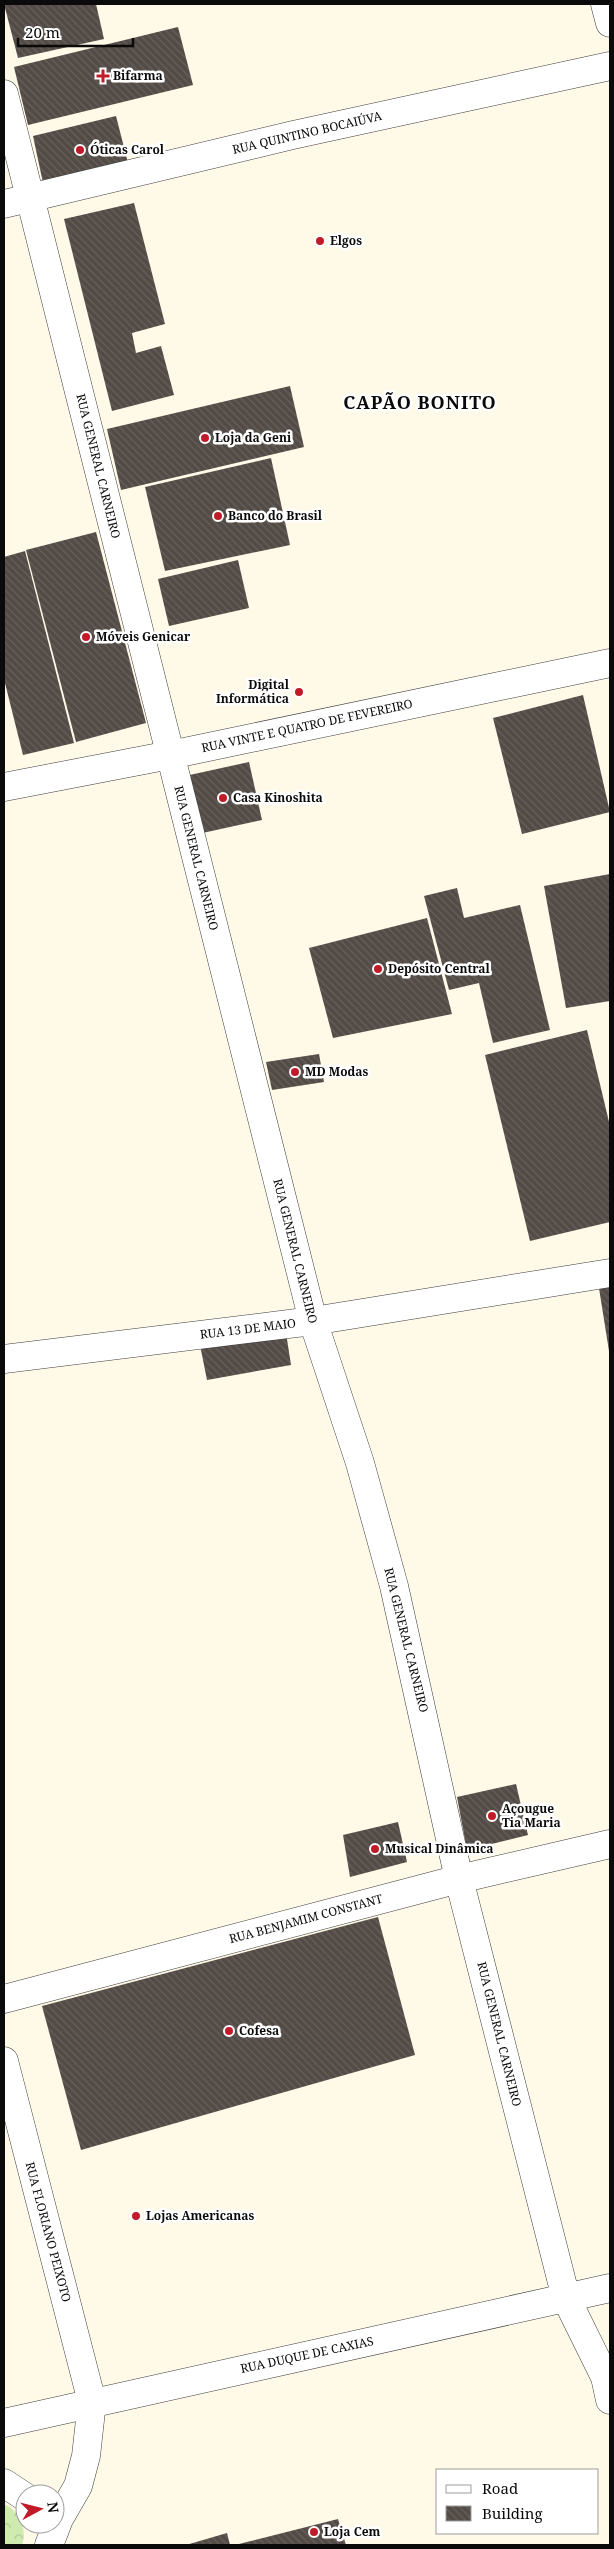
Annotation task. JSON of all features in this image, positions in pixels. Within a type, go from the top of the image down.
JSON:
[{"type":"street","points":[[605,4],[610,23]]},
{"type":"street","name":"RUA QUINTINO BOCAIÚVA","points":[[4,204],[293,136],[610,66]]},
{"type":"street","name":"RUA GENERAL CARNEIRO","points":[[4,94],[313,1322],[360,1463],[394,1586],[459,1879],[566,2298],[605,2377],[610,2400]]},
{"type":"street","name":"RUA VINTE E QUATRO DE FEVEREIRO","points":[[4,787],[170,755],[610,663]]},
{"type":"street","name":"RUA 13 DE MAIO","points":[[4,1359],[313,1322],[610,1273]]},
{"type":"street","name":"RUA BENJAMIM CONSTANT","points":[[4,1999],[459,1879],[610,1844]]},
{"type":"street","name":"RUA FLORIANO PEIXOTO","points":[[4,2061],[92,2402]]},
{"type":"street","name":"RUA DUQUE DE CAXIAS","points":[[4,2423],[610,2288]]},
{"type":"street","points":[[65,2505],[78,2486],[86,2456],[92,2402]]},
{"type":"street","points":[[4,2483],[15,2490]]},
{"type":"green space","points":[[4,2504],[15,2512],[15,2534],[24,2534],[24,2539],[22,2545],[4,2545]]},
{"type":"building","points":[[4,4],[96,4],[104,39],[18,58]]},
{"type":"building","name":"Bifarma","points":[[178,27],[193,85],[28,125],[14,67]]},
{"type":"building","name":"Óticas Carol","points":[[116,116],[128,163],[43,183],[33,136]]},
{"type":"building","points":[[134,203],[165,324],[132,333],[136,353],[161,346],[174,395],[112,411],[64,219]]},
{"type":"building","name":"Loja da Geni","points":[[290,386],[304,447],[121,490],[107,429]]},
{"type":"building","name":"Banco do Brasil","points":[[271,458],[290,545],[165,571],[145,487]]},
{"type":"building","name":"Móveis Genicar","points":[[96,532],[146,723],[76,742],[26,550]]},
{"type":"building","points":[[25,551],[74,743],[23,755],[4,679],[4,557]]},
{"type":"building","points":[[238,560],[249,608],[169,626],[158,579]]},
{"type":"building","points":[[583,695],[610,812],[522,834],[493,718]]},
{"type":"building","name":"Casa Kinoshita","points":[[249,762],[262,820],[198,834],[185,776]]},
{"type":"building","points":[[610,874],[610,1001],[566,1008],[544,886]]},
{"type":"building","points":[[457,888],[464,918],[520,905],[550,1030],[493,1043],[479,983],[449,990],[424,896]]},
{"type":"building","name":"Depósito Central","points":[[427,918],[452,1014],[333,1038],[309,948]]},
{"type":"building","points":[[587,1030],[610,1126],[610,1222],[530,1241],[485,1055]]},
{"type":"building","name":"MD Modas","points":[[319,1054],[324,1082],[272,1090],[266,1062]]},
{"type":"building","points":[[610,1280],[610,1351],[609,1351],[598,1282]]},
{"type":"building","points":[[286,1333],[291,1365],[207,1380],[200,1345]]},
{"type":"building","name":"Açougue Tia Maria","points":[[516,1784],[528,1835],[467,1850],[457,1797]]},
{"type":"building","name":"Musical Dinâmica","points":[[398,1822],[407,1862],[350,1877],[343,1835]]},
{"type":"building","name":"Cofesa","points":[[378,1917],[415,2055],[81,2150],[42,2006]]},
{"type":"building","name":"Loja Cem","points":[[338,2519],[346,2545],[235,2545]]},
{"type":"building","points":[[227,2533],[230,2545],[186,2545]]},
{"type":"place","name":"Bifarma","points":[[103,76]]},
{"type":"place","name":"Óticas Carol","points":[[80,150]]},
{"type":"place","name":"Elgos","points":[[320,241]]},
{"type":"place","name":"Loja da Geni","points":[[205,438]]},
{"type":"place","name":"Banco do Brasil","points":[[218,516]]},
{"type":"place","name":"Móveis Genicar","points":[[86,637]]},
{"type":"place","name":"Digital Informática","points":[[299,692]]},
{"type":"place","name":"Casa Kinoshita","points":[[223,798]]},
{"type":"place","name":"Depósito Central","points":[[378,969]]},
{"type":"place","name":"MD Modas","points":[[295,1072]]},
{"type":"place","name":"Açougue Tia Maria","points":[[492,1816]]},
{"type":"place","name":"Musical Dinâmica","points":[[375,1849]]},
{"type":"place","name":"Cofesa","points":[[229,2031]]},
{"type":"place","name":"Lojas Americanas","points":[[136,2216]]},
{"type":"place","name":"Loja Cem","points":[[314,2532]]},
{"type":"district","name":"CAPÃO BONITO","points":[[420,403]]}]
